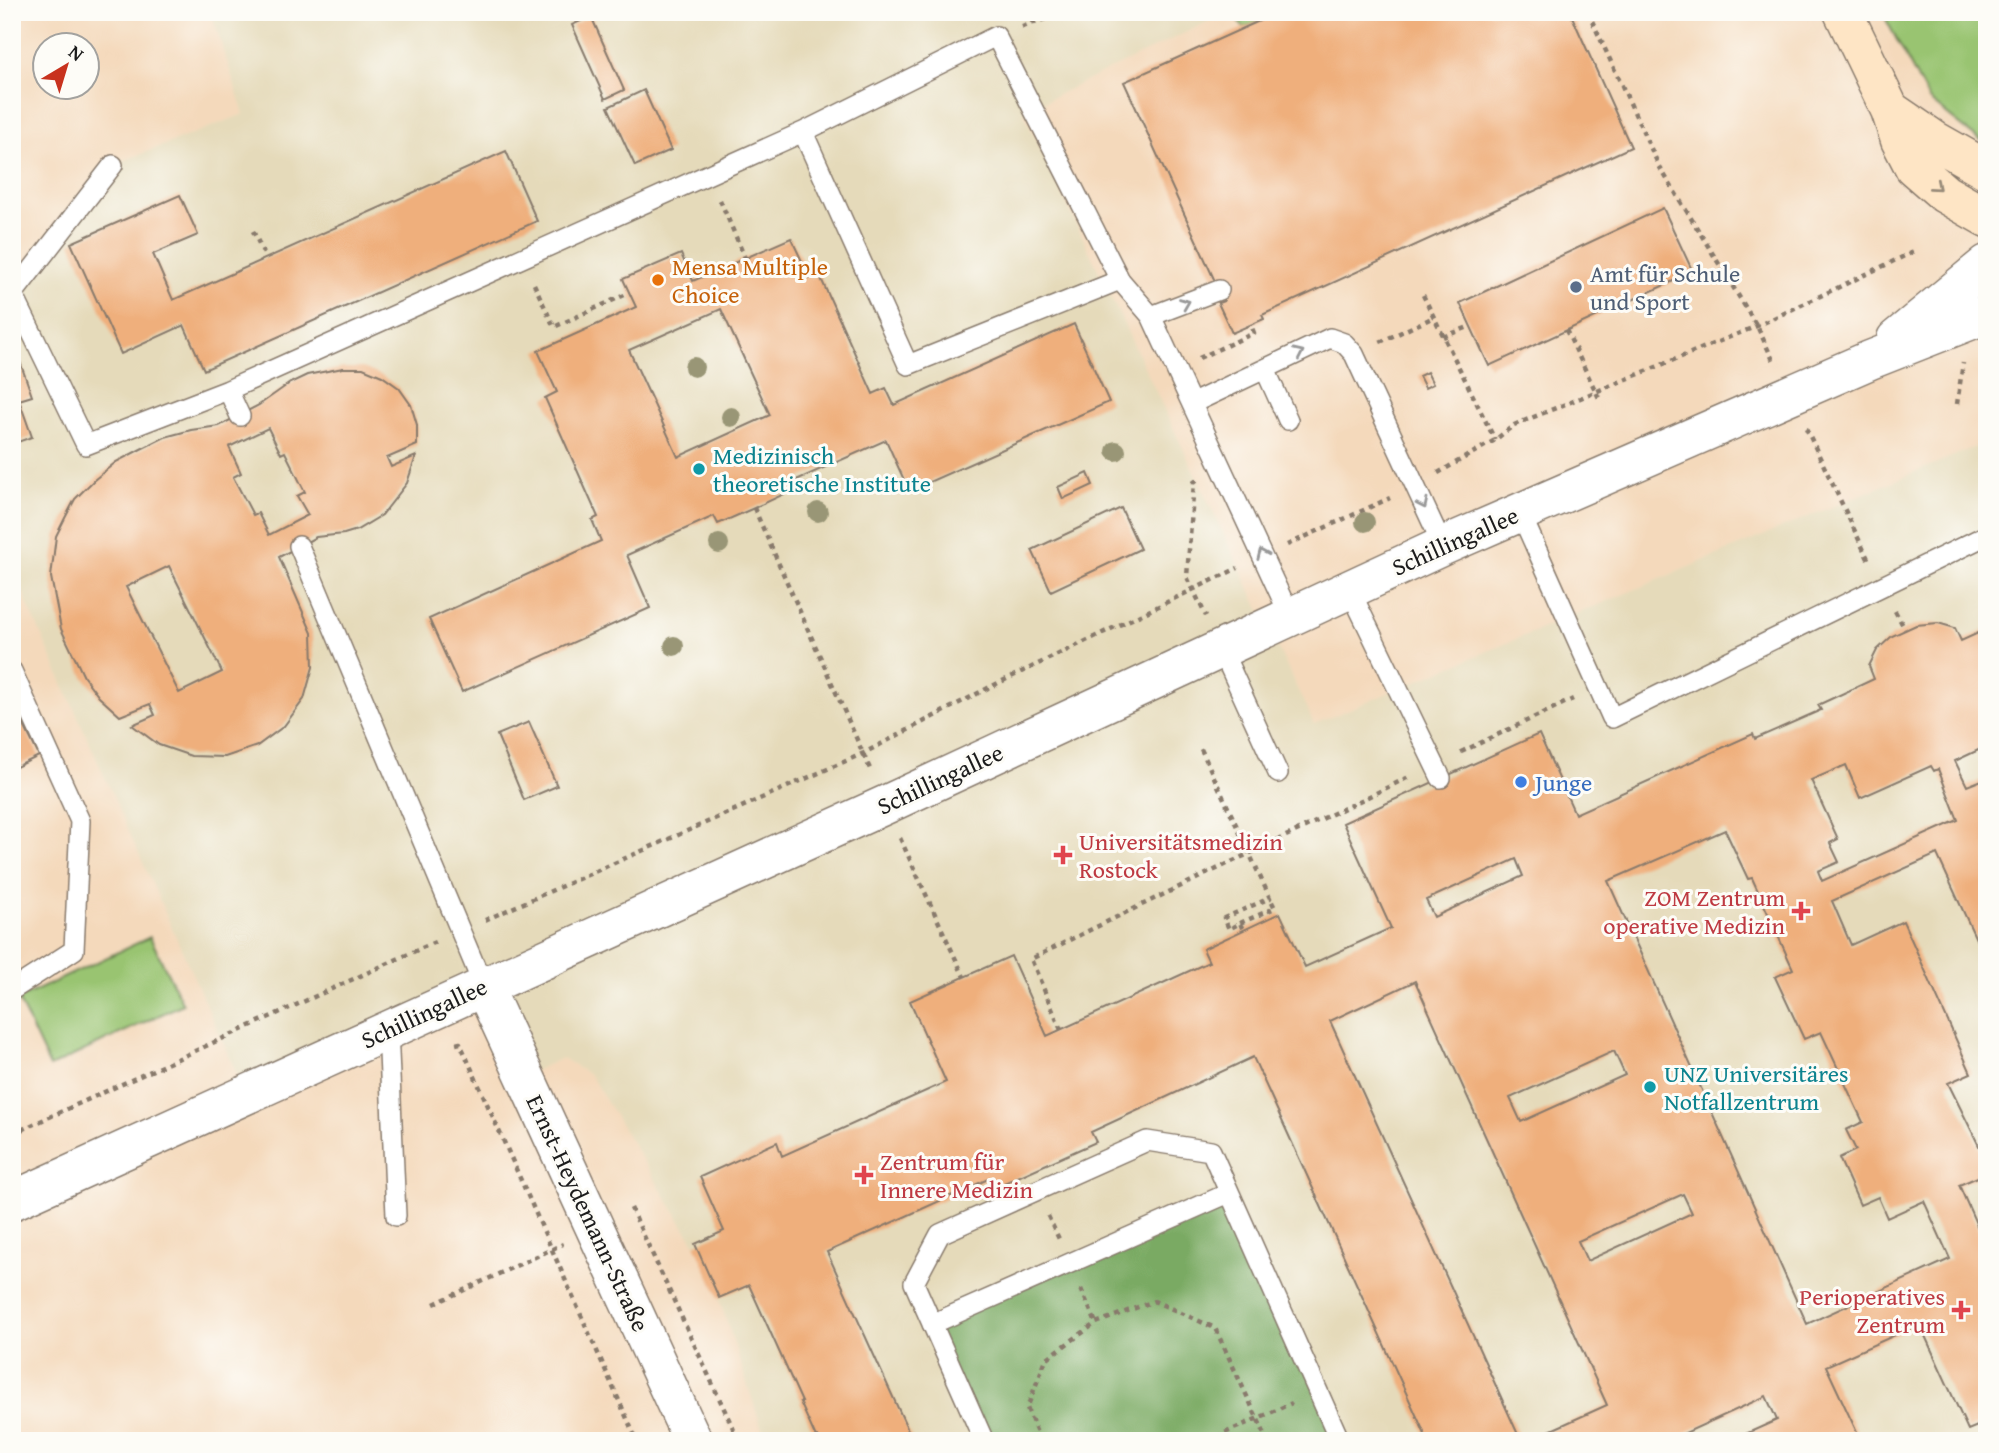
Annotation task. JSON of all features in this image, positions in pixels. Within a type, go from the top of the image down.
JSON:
[{"type":"street","points":[[1843,12],[1914,167],[1945,194],[1987,218]]},
{"type":"street","points":[[1890,110],[1934,140],[1987,170]]},
{"type":"street","name":"Schillingallee","points":[[1870,360],[1987,264]]},
{"type":"street","name":"Schillingallee","points":[[12,1201],[885,804],[1349,588],[1870,360],[1987,314]]},
{"type":"street","name":"Ernst-Heydemann-Straße","points":[[483,985],[693,1441]]},
{"type":"lane","points":[[113,165],[13,294],[86,444],[228,390],[803,132],[996,36],[1120,280],[1152,317],[1290,616]]},
{"type":"lane","points":[[803,132],[908,365],[1120,280]]},
{"type":"lane","points":[[1152,317],[1219,290]]},
{"type":"lane","points":[[1193,403],[1330,338],[1344,344],[1354,354],[1443,546]]},
{"type":"lane","points":[[1265,369],[1288,420]]},
{"type":"lane","points":[[228,390],[240,416]]},
{"type":"lane","points":[[1520,512],[1612,718],[1987,535]]},
{"type":"lane","points":[[299,547],[483,985]]},
{"type":"lane","points":[[1349,588],[1441,778]]},
{"type":"lane","points":[[1221,648],[1278,773]]},
{"type":"lane","points":[[12,671],[80,821],[74,950],[12,990]]},
{"type":"lane","points":[[388,1029],[396,1216]]},
{"type":"lane","points":[[984,1441],[914,1283],[940,1234],[1147,1141],[1211,1151],[1340,1441]]},
{"type":"lane","points":[[932,1324],[1229,1193]]},
{"type":"path","points":[[996,36],[1065,12]]},
{"type":"path","points":[[1588,12],[1659,166],[1757,326],[1773,360]]},
{"type":"path","points":[[709,174],[745,258]]},
{"type":"path","points":[[253,231],[266,258]]},
{"type":"path","points":[[12,1134],[460,930],[864,753],[988,688],[1263,556],[1415,487],[1514,425],[1598,396],[1757,326],[1917,250]]},
{"type":"path","points":[[523,257],[554,327],[629,293]]},
{"type":"path","points":[[1423,295],[1494,440]]},
{"type":"path","points":[[1354,354],[1434,317]]},
{"type":"path","points":[[1176,368],[1254,333],[1251,325]]},
{"type":"path","points":[[1443,337],[1471,326]]},
{"type":"path","points":[[1566,330],[1598,396]]},
{"type":"path","points":[[1958,404],[1965,354]]},
{"type":"path","points":[[1805,428],[1905,629]]},
{"type":"path","points":[[1194,589],[1186,577],[1194,482],[1223,467]]},
{"type":"path","points":[[754,508],[864,753]]},
{"type":"path","points":[[1202,749],[1275,908],[1229,929],[1224,918],[1270,898]]},
{"type":"path","points":[[885,804],[964,977]]},
{"type":"path","points":[[1061,1030],[1031,960],[1137,906],[1250,855]]},
{"type":"path","points":[[1240,923],[1243,930]]},
{"type":"path","points":[[460,1043],[637,1441]]},
{"type":"path","points":[[630,1206],[739,1441]]},
{"type":"path","points":[[1051,1222],[1060,1242]]},
{"type":"path","points":[[434,1304],[595,1228]]},
{"type":"path","points":[[1081,1289],[1096,1323]]},
{"type":"path","points":[[1040,1441],[1027,1408],[1046,1359],[1096,1323],[1154,1301],[1215,1328],[1268,1441]]},
{"type":"path","points":[[1207,1441],[1318,1391]]},
{"type":"shaded area","name":"Universitätsmedizin Rostock","points":[[211,12],[507,12],[512,15],[509,12],[1228,12],[1055,96],[1024,114],[1314,724],[1987,442],[1987,1441],[766,1441],[719,1298],[695,1244],[590,1075],[562,1058],[525,1075],[483,986],[246,1094],[12,569],[12,295],[113,165],[244,114]]},
{"type":"green space","points":[[1231,12],[1279,12],[1244,28]]},
{"type":"green space","points":[[1882,12],[1987,12],[1987,142],[1978,139],[1929,100]]},
{"type":"green space","points":[[150,937],[183,1004],[50,1067],[18,999]]},
{"type":"green space","points":[[1229,1193],[1340,1441],[984,1441],[932,1324]]},
{"type":"building","points":[[1279,12],[1570,12],[1631,147],[1262,315],[1264,319],[1232,333],[1218,303],[1224,301],[1124,82]]},
{"type":"building","points":[[591,16],[624,90],[605,99],[572,25]]},
{"type":"building","points":[[644,90],[671,150],[635,166],[608,107]]},
{"type":"building","points":[[506,151],[537,221],[204,370],[184,325],[121,354],[71,243],[180,195],[198,235],[153,254],[173,300]]},
{"type":"building","name":"Amt für Schule und Sport","points":[[1663,208],[1693,272],[1489,366],[1460,303]]},
{"type":"building","name":"Medizinisch theoretische Institute","points":[[791,238],[810,278],[819,274],[873,394],[886,388],[894,405],[1074,324],[1109,402],[909,491],[886,440],[794,481],[797,488],[718,524],[714,516],[627,555],[650,608],[462,692],[429,619],[601,541],[592,520],[598,517],[545,398],[557,392],[538,351],[636,307],[623,279],[681,254],[693,281]],"holes":[[[721,309],[770,415],[678,457],[629,350]]]},
{"type":"building","points":[[18,356],[32,396],[19,400],[32,437],[15,443],[12,434],[12,358]]},
{"type":"building","points":[[343,368],[363,368],[382,376],[399,388],[411,405],[417,425],[417,445],[387,458],[391,467],[416,456],[407,483],[382,515],[357,530],[316,537],[279,557],[312,633],[313,667],[304,699],[284,726],[257,746],[225,757],[191,756],[159,745],[132,725],[155,715],[150,704],[120,716],[99,697],[84,677],[61,629],[51,577],[56,536],[75,499],[116,462],[165,437],[219,426],[307,375]],"holes":[[[268,428],[281,454],[285,452],[305,492],[297,496],[308,515],[269,535],[258,513],[253,515],[233,477],[241,473],[229,447]],[[169,566],[222,672],[179,693],[126,587]]]},
{"type":"building","points":[[1427,372],[1433,384],[1425,388],[1419,376]]},
{"type":"building","points":[[1088,473],[1093,485],[1063,499],[1058,487]]},
{"type":"building","points":[[1121,508],[1140,549],[1051,591],[1032,550]]},
{"type":"building","points":[[1938,623],[1955,628],[1961,641],[1987,629],[1987,746],[1955,761],[1967,786],[1987,778],[1987,963],[1937,854],[1832,901],[1851,945],[1903,921],[1971,1073],[1948,1083],[1987,1162],[1987,1173],[1959,1185],[1985,1244],[1987,1243],[1987,1422],[1968,1430],[1921,1327],[1913,1327],[1826,1366],[1861,1441],[1730,1441],[1777,1420],[1766,1396],[1674,1438],[1675,1441],[1527,1441],[1607,1405],[1415,981],[1330,1021],[1521,1441],[1428,1441],[1253,1057],[1091,1132],[1096,1142],[993,1188],[988,1179],[827,1252],[913,1441],[820,1441],[816,1438],[749,1285],[719,1298],[695,1244],[724,1231],[700,1177],[777,1142],[782,1156],[946,1082],[910,1001],[1011,956],[1047,1036],[1209,962],[1203,949],[1280,913],[1305,967],[1391,928],[1343,823],[1539,734],[1575,814],[1753,734],[1755,739],[1821,710],[1818,705],[1874,679],[1869,666],[1877,650],[1892,636],[1916,625]],"holes":[[[1846,765],[1860,798],[1931,766],[1934,771],[1938,769],[1958,820],[1822,881],[1818,871],[1839,862],[1830,843],[1838,839],[1811,780]],[[1725,830],[1748,879],[1752,878],[1793,969],[1775,977],[1804,1039],[1821,1032],[1863,1122],[1846,1130],[1856,1150],[1839,1158],[1860,1205],[1878,1197],[1887,1218],[1924,1201],[1950,1259],[1807,1324],[1608,881]],[[1516,859],[1523,876],[1434,917],[1426,900]],[[1614,1051],[1625,1075],[1521,1122],[1510,1098]],[[1683,1194],[1692,1213],[1587,1261],[1578,1241]]]},
{"type":"building","points":[[12,701],[39,756],[12,769]]},
{"type":"building","points":[[529,722],[557,786],[524,800],[497,735]]},
{"type":"place","name":"Mensa Multiple Choice","points":[[658,280]]},
{"type":"place","name":"Amt für Schule und Sport","points":[[1576,287]]},
{"type":"place","name":"Medizinisch theoretische Institute","points":[[699,469]]},
{"type":"place","name":"Junge","points":[[1521,782]]},
{"type":"place","name":"Universitätsmedizin Rostock","points":[[1063,855]]},
{"type":"place","name":"ZOM Zentrum operative Medizin","points":[[1801,911]]},
{"type":"place","name":"UNZ Universitäres Notfallzentrum","points":[[1650,1087]]},
{"type":"place","name":"Zentrum für Innere Medizin","points":[[864,1175]]},
{"type":"place","name":"Perioperatives Zentrum","points":[[1961,1310]]}]
